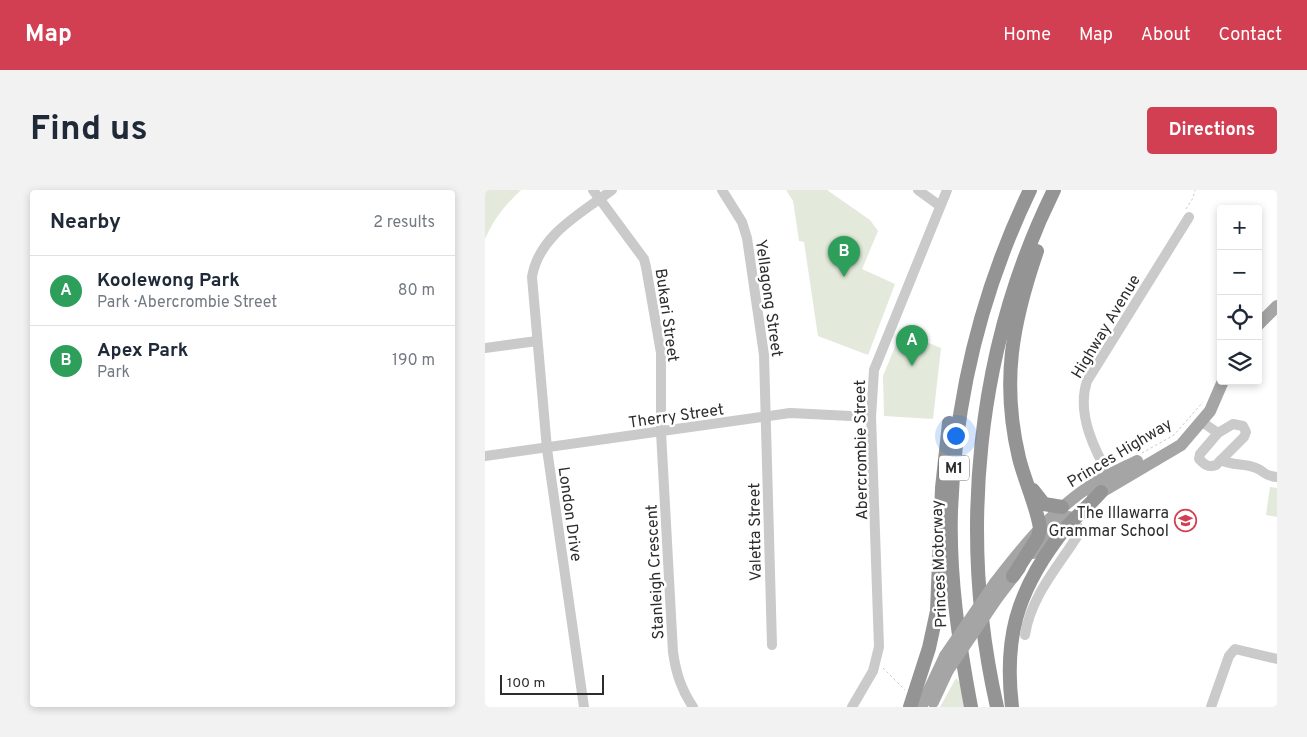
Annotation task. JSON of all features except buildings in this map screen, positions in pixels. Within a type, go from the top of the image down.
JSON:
[{"type":"highway","name":"Princes Motorway","points":[[971,707],[957,624],[951,553],[951,502],[957,429],[982,313],[1010,234],[1030,190]]},
{"type":"highway","name":"M1","points":[[997,707],[986,658],[977,577],[978,494],[984,426],[995,358],[1008,306],[1031,241],[1054,190]]},
{"type":"highway","points":[[1013,576],[1038,537],[1039,528],[1019,458],[1015,432],[1010,392],[1011,345],[1032,264],[1061,190]]},
{"type":"highway","points":[[910,700],[929,648],[937,611],[942,488],[947,437],[957,382],[979,303],[1005,237],[1010,234]]},
{"type":"highway","points":[[1015,432],[1028,478],[1038,500],[1043,504],[1069,514]]},
{"type":"highway","points":[[1012,707],[1009,656],[1017,614],[1042,561],[1057,540],[1069,514],[1101,492]]},
{"type":"main road","points":[[1262,321],[1277,306]]},
{"type":"main road","name":"Princes Highway","points":[[1101,492],[1112,479],[1170,443],[1183,432],[1220,385]]},
{"type":"main road","name":"Princes Highway","points":[[930,707],[948,670],[997,598],[1013,576],[1069,514],[1078,494],[1175,449],[1203,422],[1209,398]]},
{"type":"main road","name":"Princes Highway","points":[[921,707],[945,656],[995,582],[1039,528],[1069,514]]},
{"type":"street","name":"Bukari Street","points":[[593,190],[647,266],[660,347],[661,432]]},
{"type":"street","name":"London Drive","points":[[584,707],[547,448],[532,277],[536,258],[551,237],[612,190]]},
{"type":"street","name":"Yellagong Street","points":[[722,190],[742,222],[751,256],[763,342],[766,417]]},
{"type":"street","points":[[918,190],[940,206]]},
{"type":"street","name":"Abercrombie Street","points":[[852,707],[864,689],[876,662],[879,647],[871,417],[874,370],[947,190]]},
{"type":"street","name":"Highway Avenue","points":[[1112,479],[1085,419],[1083,392],[1087,381],[1187,212]]},
{"type":"street","points":[[485,348],[537,341]]},
{"type":"street","name":"Therry Street","points":[[485,456],[789,414],[871,417]]},
{"type":"street","name":"Valetta Street","points":[[766,417],[772,645]]},
{"type":"street","points":[[1203,422],[1218,433]]},
{"type":"street","points":[[1233,424],[1243,426],[1246,432],[1245,437],[1221,460],[1212,467],[1204,465],[1199,459],[1199,454],[1218,433],[1233,424]]},
{"type":"street","name":"Stanleigh Crescent","points":[[661,432],[675,672],[685,695],[693,707]]},
{"type":"street","points":[[1221,460],[1227,464],[1258,468],[1266,476],[1277,477]]},
{"type":"street","points":[[1025,634],[1029,618],[1047,579],[1080,530],[1069,514]]},
{"type":"street","points":[[1211,707],[1229,656],[1235,649],[1277,660]]},
{"type":"path","points":[[1187,212],[1195,190]]},
{"type":"path","points":[[1136,456],[1174,435],[1209,398]]},
{"type":"path","points":[[882,667],[910,700]]},
{"type":"shaded area","points":[[485,190],[521,190],[500,213],[485,239]]},
{"type":"shaded area","points":[[786,190],[827,190],[870,220],[878,231],[862,269],[895,284],[868,355],[818,336],[804,242],[799,241],[793,201]]},
{"type":"shaded area","points":[[901,332],[941,348],[933,419],[884,416],[883,376]]},
{"type":"shaded area","points":[[1270,487],[1277,488],[1277,517],[1266,515]]},
{"type":"shaded area","points":[[956,678],[960,683],[964,707],[940,707]]},
{"type":"place","name":"Apex Park","points":[[844,277]]},
{"type":"place","name":"Koolewong Park","points":[[912,366]]},
{"type":"place","name":"The Illawarra Grammar School","points":[[1185,521]]}]
